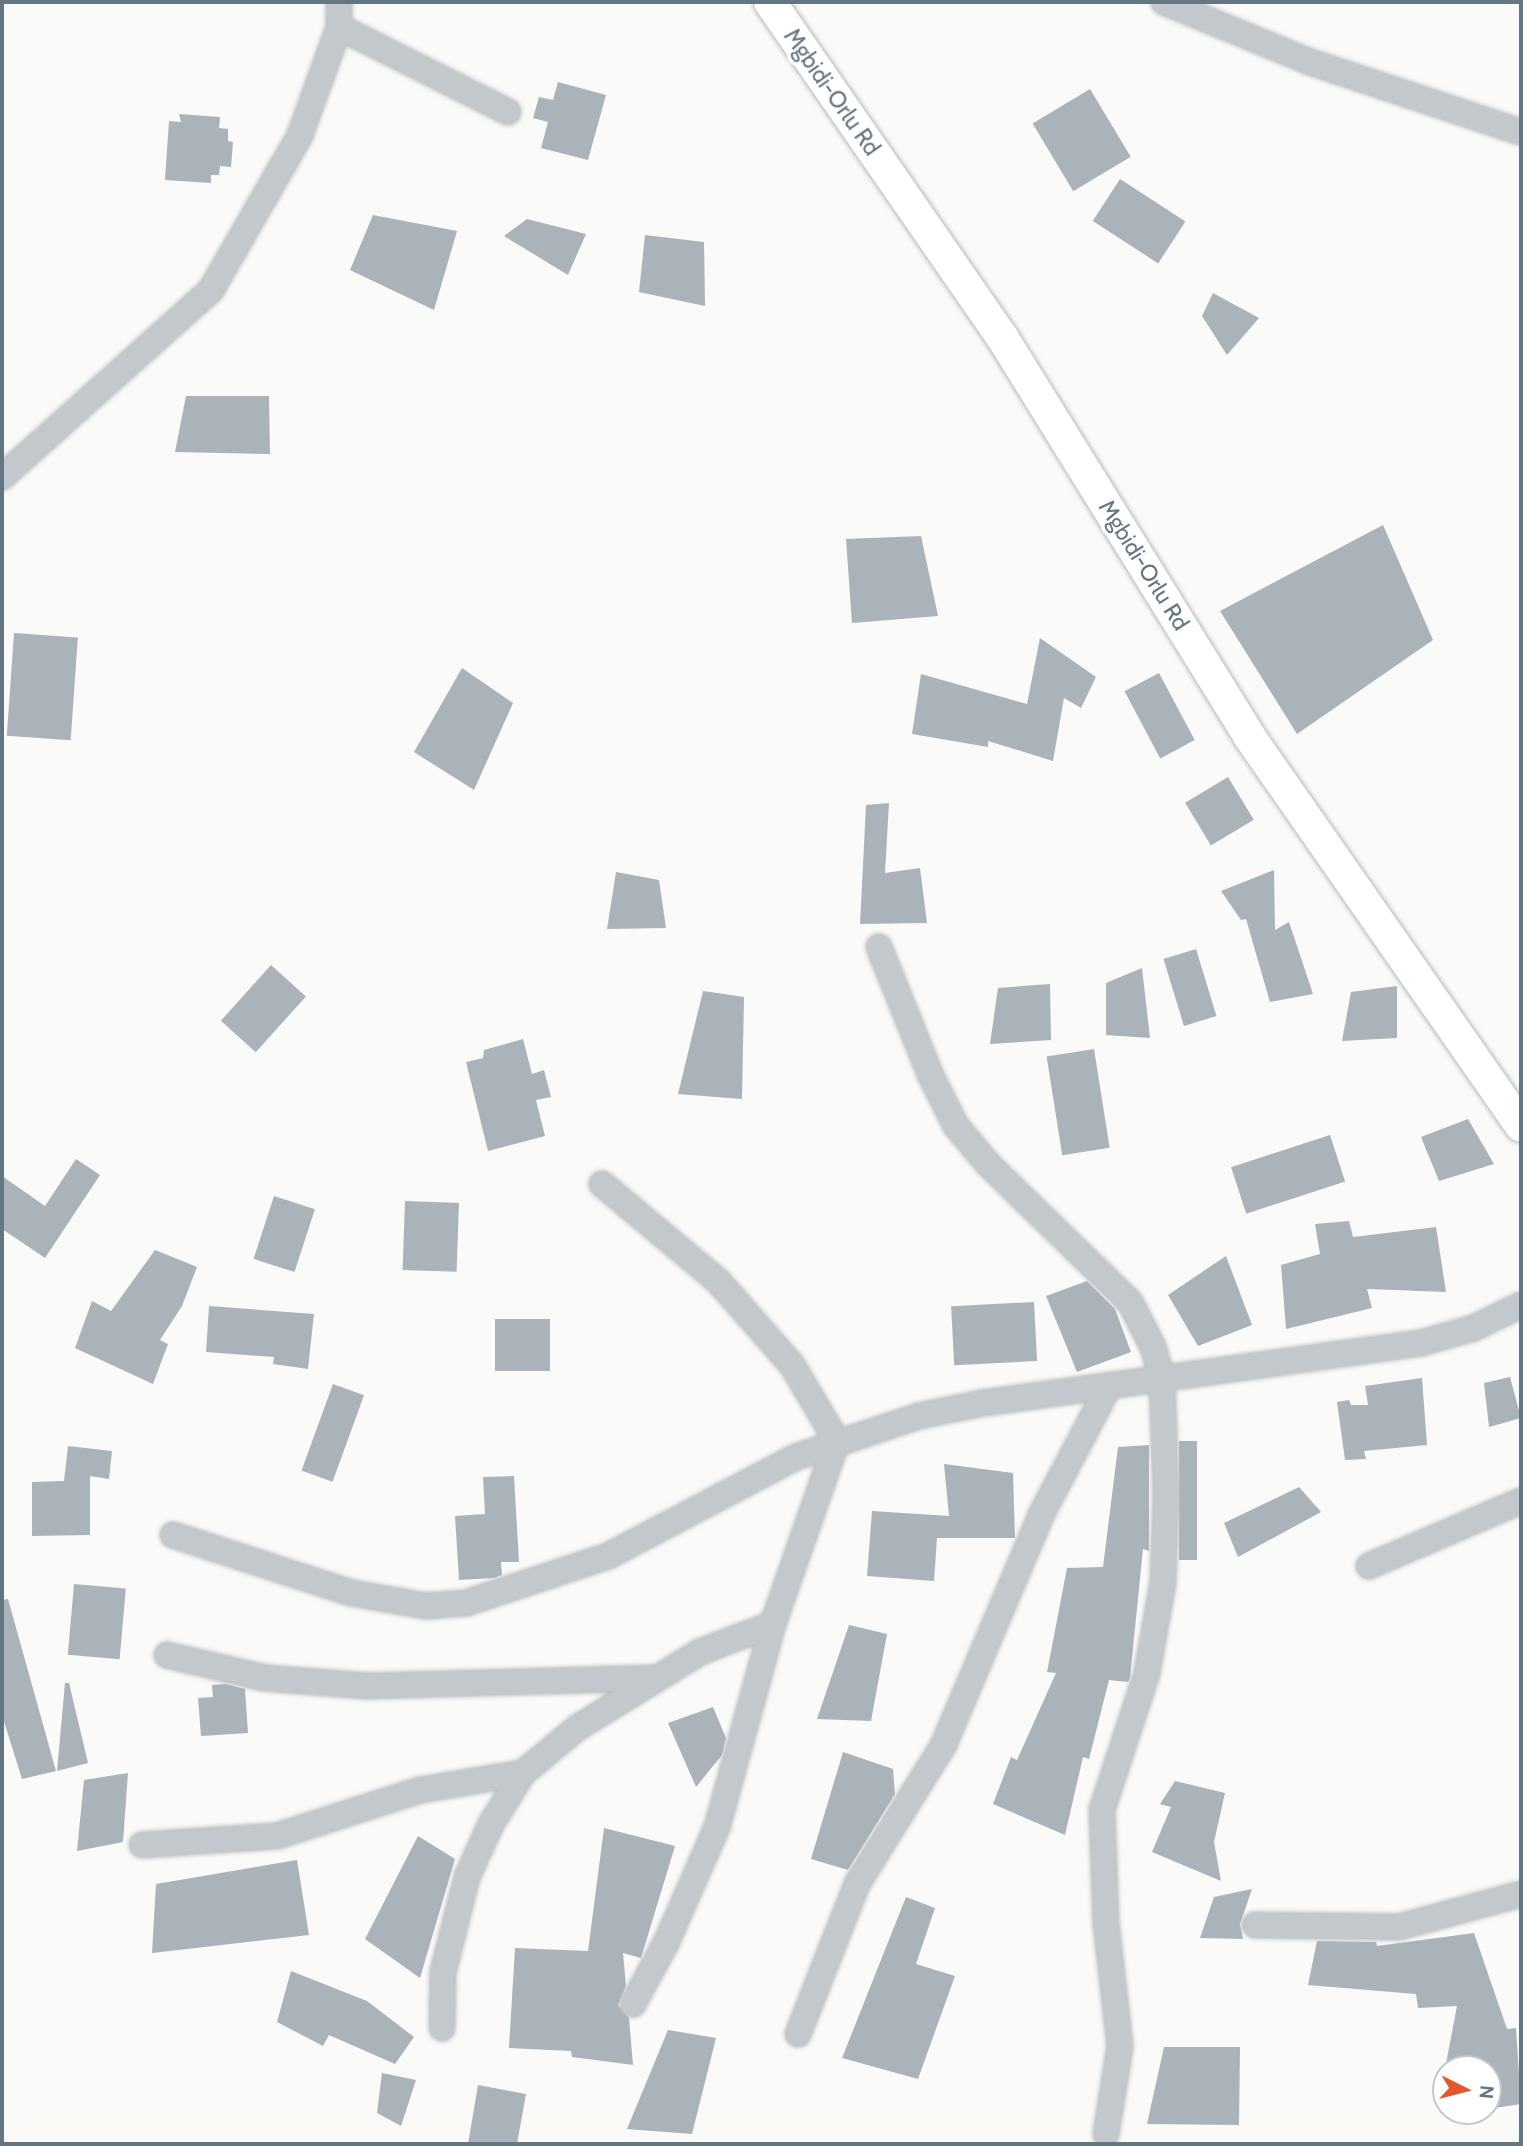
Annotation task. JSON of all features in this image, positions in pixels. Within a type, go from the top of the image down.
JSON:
[{"type":"main road","name":"Mgbidi-Orlu Rd","points":[[770,2],[1002,337],[1249,736],[1521,1126]]},
{"type":"street","points":[[2,477],[211,290],[300,135],[339,27],[340,2]]},
{"type":"street","points":[[1164,2],[1310,62],[1521,132]]},
{"type":"street","points":[[339,27],[508,112]]},
{"type":"street","points":[[879,947],[930,1074],[956,1126],[989,1165],[1130,1302],[1153,1347],[1162,1379],[1166,1496],[1163,1583],[1147,1673],[1102,1810],[1106,1923],[1120,2046],[1106,2134]]},
{"type":"street","points":[[602,1184],[719,1282],[792,1365],[837,1441],[773,1624],[718,1827],[667,1941],[633,2004]]},
{"type":"street","points":[[173,1535],[352,1593],[426,1606],[466,1603],[608,1556],[796,1457],[837,1441],[983,1403],[1421,1343],[1474,1328],[1521,1305]]},
{"type":"street","points":[[798,2034],[857,1885],[944,1744],[1041,1515],[1109,1386]]},
{"type":"street","points":[[1369,1566],[1521,1500]]},
{"type":"street","points":[[442,2028],[443,1972],[467,1877],[491,1824],[523,1773],[577,1728],[700,1651],[773,1624]]},
{"type":"street","points":[[167,1655],[264,1678],[368,1686],[656,1678]]},
{"type":"street","points":[[142,1845],[277,1836],[420,1790],[523,1773]]},
{"type":"street","points":[[1255,1925],[1399,1927],[1521,1894]]},
{"type":"building","points":[[558,82],[606,95],[588,160],[541,148],[548,122],[533,118],[539,97],[553,100]]},
{"type":"building","points":[[1090,89],[1131,157],[1073,191],[1033,124]]},
{"type":"building","points":[[179,114],[220,117],[219,128],[228,129],[228,141],[233,142],[231,167],[220,166],[219,175],[211,175],[211,183],[165,180],[169,121],[181,122]]},
{"type":"building","points":[[1120,179],[1185,221],[1158,263],[1093,221]]},
{"type":"building","points":[[373,215],[457,231],[434,310],[350,270]]},
{"type":"building","points":[[527,219],[586,234],[568,275],[504,236]]},
{"type":"building","points":[[645,235],[704,242],[705,306],[639,292]]},
{"type":"building","points":[[1213,293],[1259,318],[1227,355],[1202,316]]},
{"type":"building","points":[[186,396],[269,396],[270,454],[175,452]]},
{"type":"building","points":[[1383,525],[1433,640],[1297,734],[1220,611]]},
{"type":"building","points":[[921,536],[938,616],[852,623],[846,539]]},
{"type":"building","points":[[14,633],[78,637],[71,740],[7,736]]},
{"type":"building","points":[[1040,638],[1096,677],[1081,708],[1064,698],[1053,761],[988,741],[988,747],[912,734],[921,674],[1027,704]]},
{"type":"building","points":[[462,668],[513,703],[474,790],[414,752]]},
{"type":"building","points":[[1159,673],[1195,740],[1160,758],[1125,691]]},
{"type":"building","points":[[1228,777],[1254,820],[1211,846],[1185,803]]},
{"type":"building","points":[[889,803],[885,873],[920,868],[927,923],[860,924],[866,805]]},
{"type":"building","points":[[1274,870],[1275,930],[1289,922],[1313,994],[1270,1002],[1246,919],[1241,920],[1221,891]]},
{"type":"building","points":[[616,872],[659,880],[666,928],[607,929]]},
{"type":"building","points":[[1196,949],[1216,1016],[1184,1026],[1163,959]]},
{"type":"building","points":[[271,965],[306,996],[256,1052],[221,1021]]},
{"type":"building","points":[[1142,968],[1150,1038],[1106,1035],[1106,983]]},
{"type":"building","points":[[1050,984],[1051,1040],[990,1044],[998,988]]},
{"type":"building","points":[[1397,986],[1397,1038],[1342,1041],[1351,992]]},
{"type":"building","points":[[703,991],[744,997],[742,1099],[678,1094]]},
{"type":"building","points":[[523,1039],[532,1074],[544,1070],[551,1097],[536,1100],[545,1136],[488,1151],[466,1062],[483,1058],[484,1050]]},
{"type":"building","points":[[1094,1049],[1110,1148],[1062,1155],[1047,1057]]},
{"type":"building","points":[[1468,1119],[1494,1164],[1439,1181],[1421,1137]]},
{"type":"building","points":[[1330,1135],[1345,1182],[1246,1214],[1231,1167]]},
{"type":"building","points":[[76,1159],[100,1175],[45,1258],[2,1229],[2,1176],[45,1206]]},
{"type":"building","points":[[274,1196],[315,1209],[295,1272],[254,1259]]},
{"type":"building","points":[[405,1201],[459,1203],[457,1272],[403,1270]]},
{"type":"building","points":[[1349,1221],[1353,1237],[1436,1227],[1446,1292],[1367,1289],[1372,1308],[1286,1329],[1281,1265],[1320,1254],[1315,1224]]},
{"type":"building","points":[[155,1250],[197,1267],[182,1306],[160,1340],[168,1344],[153,1384],[75,1348],[92,1301],[111,1311]]},
{"type":"building","points":[[1226,1256],[1252,1325],[1198,1346],[1168,1295]]},
{"type":"building","points":[[1087,1281],[1115,1309],[1131,1352],[1077,1372],[1046,1296]]},
{"type":"building","points":[[1034,1302],[1037,1361],[954,1365],[951,1306]]},
{"type":"building","points":[[209,1306],[314,1314],[308,1369],[273,1364],[274,1357],[206,1352]]},
{"type":"building","points":[[495,1319],[550,1319],[550,1371],[495,1371]]},
{"type":"building","points":[[1510,1377],[1521,1418],[1489,1427],[1484,1383]]},
{"type":"building","points":[[1422,1378],[1427,1445],[1364,1451],[1366,1459],[1345,1460],[1337,1402],[1349,1400],[1351,1405],[1368,1405],[1365,1386]]},
{"type":"building","points":[[333,1384],[364,1395],[333,1482],[302,1470]]},
{"type":"building","points":[[1179,1441],[1197,1441],[1197,1560],[1179,1560]]},
{"type":"building","points":[[1149,1445],[1149,1551],[1143,1549],[1130,1678],[1128,1682],[1109,1680],[1089,1759],[1083,1757],[1065,1835],[993,1804],[1011,1757],[1017,1760],[1056,1673],[1047,1672],[1067,1568],[1103,1567],[1118,1447]]},
{"type":"building","points":[[68,1446],[112,1451],[109,1479],[90,1476],[90,1535],[32,1536],[32,1482],[64,1481]]},
{"type":"building","points":[[944,1464],[1013,1473],[1015,1538],[937,1538],[934,1581],[867,1576],[872,1511],[949,1516]]},
{"type":"building","points":[[514,1476],[519,1562],[501,1562],[502,1575],[494,1578],[459,1580],[455,1516],[485,1514],[483,1477]]},
{"type":"building","points":[[1299,1487],[1321,1512],[1238,1557],[1224,1523]]},
{"type":"building","points":[[74,1584],[126,1589],[120,1659],[68,1655]]},
{"type":"building","points":[[8,1599],[56,1771],[22,1779],[2,1715],[2,1600]]},
{"type":"building","points":[[849,1625],[887,1634],[871,1721],[817,1719]]},
{"type":"building","points":[[65,1683],[69,1683],[88,1763],[57,1771]]},
{"type":"building","points":[[226,1684],[245,1689],[248,1733],[201,1736],[198,1698],[213,1697],[212,1685]]},
{"type":"building","points":[[713,1707],[726,1738],[722,1755],[696,1787],[668,1723]]},
{"type":"building","points":[[843,1752],[893,1769],[895,1794],[848,1870],[811,1859]]},
{"type":"building","points":[[128,1773],[123,1842],[77,1851],[84,1780]]},
{"type":"building","points":[[1175,1781],[1225,1793],[1214,1842],[1221,1881],[1152,1852],[1171,1807],[1160,1804]]},
{"type":"building","points":[[604,1828],[675,1846],[641,1958],[623,1953],[626,1986],[618,2005],[629,2018],[633,2065],[572,2057],[571,2051],[509,2048],[515,1948],[588,1951]]},
{"type":"building","points":[[418,1836],[455,1859],[420,1978],[365,1939]]},
{"type":"building","points":[[297,1860],[309,1935],[152,1953],[156,1884]]},
{"type":"building","points":[[1252,1889],[1240,1924],[1243,1939],[1200,1938],[1214,1897]]},
{"type":"building","points":[[906,1897],[935,1908],[916,1964],[955,1976],[918,2079],[842,2058]]},
{"type":"building","points":[[1474,1933],[1507,2029],[1516,2028],[1521,2104],[1502,2107],[1502,2055],[1448,2055],[1457,2006],[1418,2008],[1416,1994],[1308,1985],[1317,1941],[1376,1942],[1377,1946]]},
{"type":"building","points":[[291,1971],[367,2001],[414,2037],[395,2064],[329,2035],[323,2046],[277,2022]]},
{"type":"building","points":[[668,2030],[716,2038],[692,2134],[627,2129]]},
{"type":"building","points":[[1164,2047],[1240,2047],[1239,2125],[1147,2124]]},
{"type":"building","points":[[382,2073],[416,2080],[401,2126],[377,2113]]},
{"type":"building","points":[[478,2085],[526,2094],[517,2144],[468,2144]]}]
